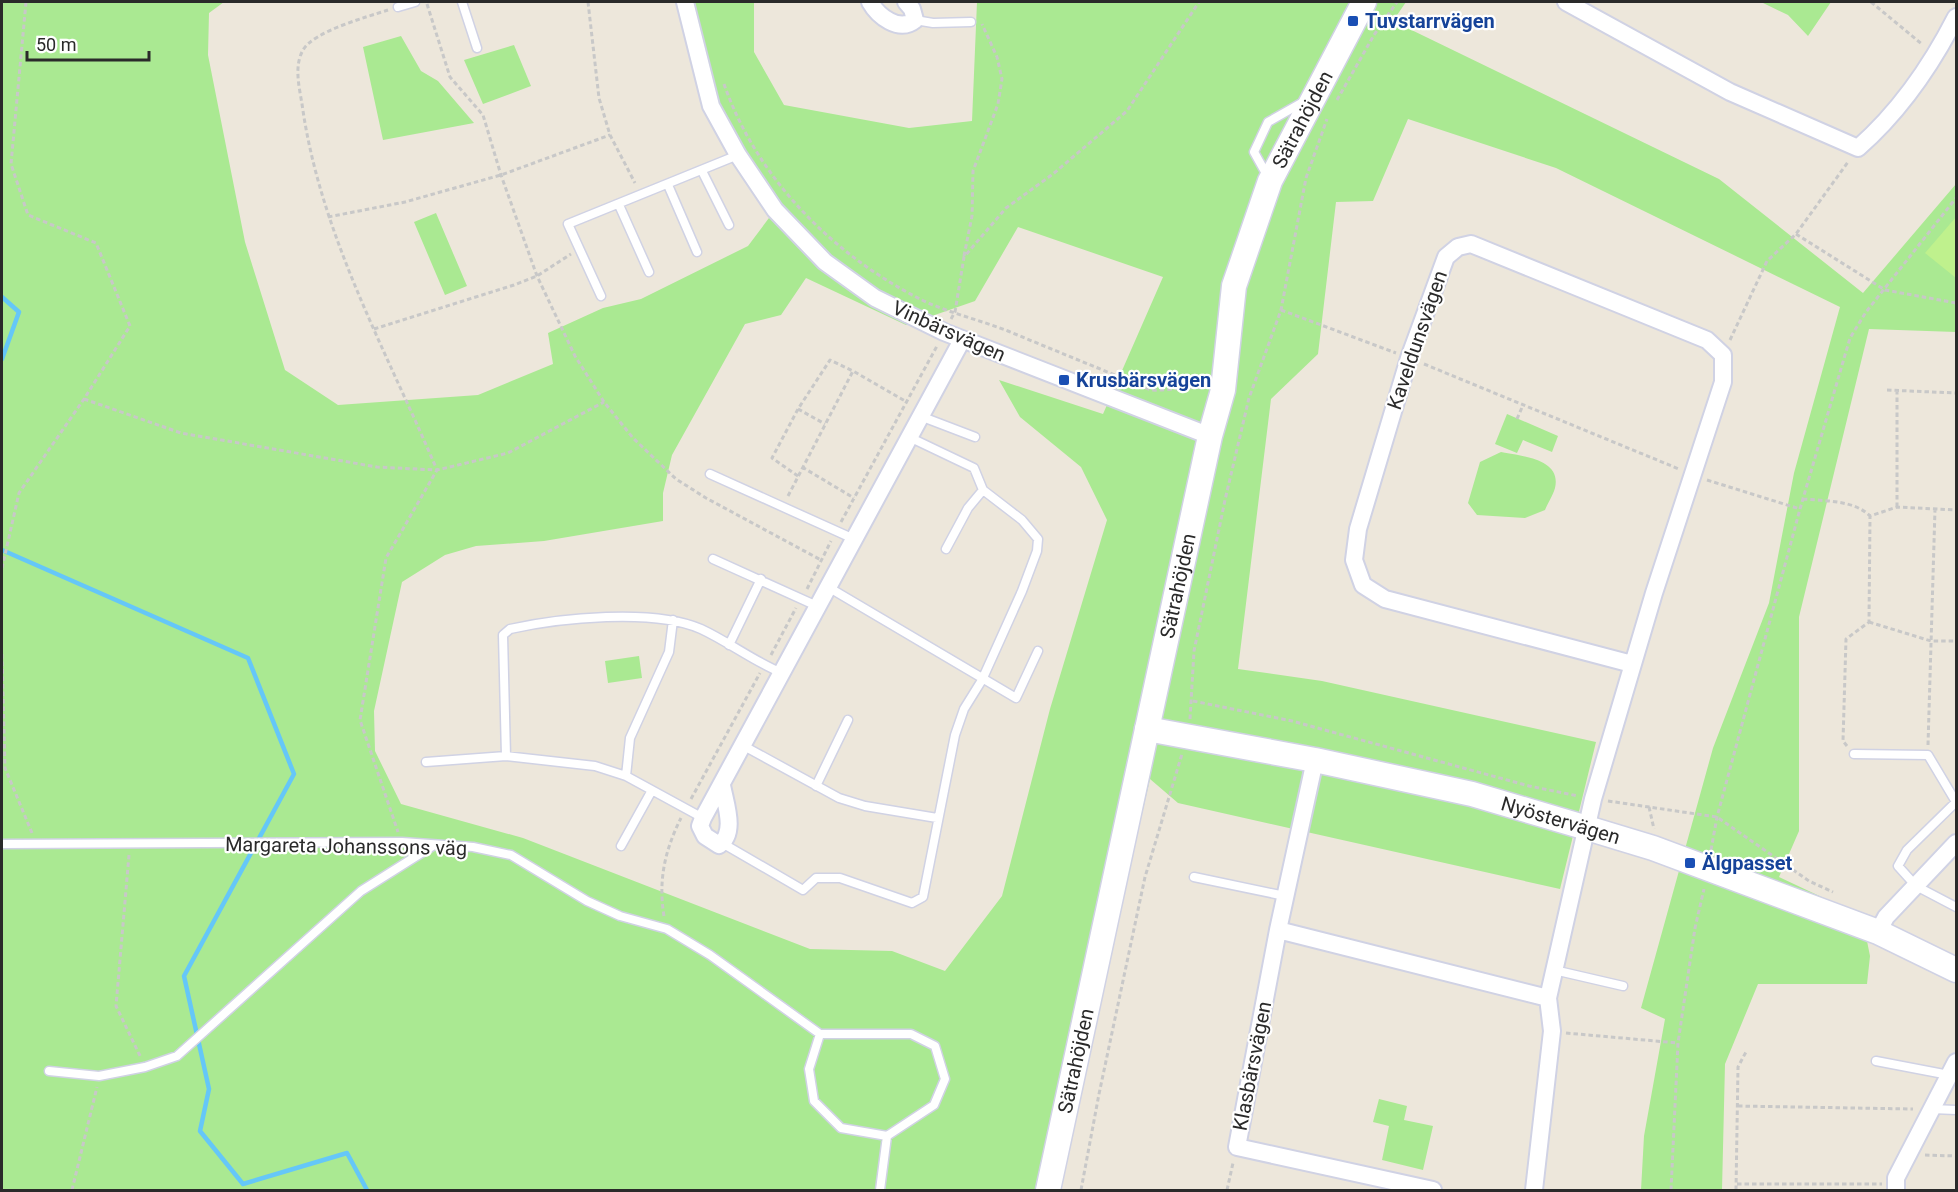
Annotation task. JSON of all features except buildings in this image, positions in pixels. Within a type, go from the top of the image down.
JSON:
[{"type":"street","name":"Vinbärsvägen","points":[[685,2],[711,106],[738,155],[775,210],[825,262],[875,298],[962,340],[1210,436]]},
{"type":"street","points":[[870,2],[885,19],[899,25],[910,24],[915,20],[912,9],[906,2]]},
{"type":"street","name":"Sätrahöjden","points":[[1048,1191],[1210,436],[1223,390],[1234,286],[1270,181],[1323,101],[1364,2]]},
{"type":"street","points":[[1566,2],[1730,92],[1858,148],[1883,126],[1936,56],[1956,17]]},
{"type":"street","name":"Kaveldunsvägen","points":[[1632,664],[1385,599],[1363,585],[1354,560],[1358,529],[1409,358],[1446,257],[1458,247],[1471,244],[1707,340],[1723,355]]},
{"type":"street","points":[[722,785],[729,833],[719,844],[705,836],[700,826],[703,818],[962,340]]},
{"type":"street","points":[[1534,1191],[1552,1031],[1548,999],[1553,970],[1593,799],[1632,664],[1723,382],[1723,355]]},
{"type":"street","name":"Nyöstervägen","points":[[1147,729],[1315,760],[1472,794],[1587,828],[1653,848],[1878,932],[1956,970]]},
{"type":"street","name":"Klasbärsvägen","points":[[1315,760],[1278,930],[1237,1147],[1433,1191]]},
{"type":"street","points":[[1878,932],[1886,917],[1956,843]]},
{"type":"street","points":[[1278,930],[1548,999]]},
{"type":"street","points":[[1896,1187],[1896,1178],[1953,1069]]},
{"type":"lane","points":[[398,7],[413,2]]},
{"type":"lane","points":[[462,2],[477,48]]},
{"type":"lane","points":[[915,20],[933,23],[971,22]]},
{"type":"lane","points":[[601,296],[568,224],[738,155]]},
{"type":"lane","points":[[702,171],[729,225]]},
{"type":"lane","points":[[668,185],[698,252]]},
{"type":"lane","points":[[619,205],[649,272]]},
{"type":"lane","points":[[920,416],[975,437]]},
{"type":"lane","points":[[722,843],[804,890],[816,878],[840,878],[912,903],[923,897],[955,735],[964,709],[982,680],[1022,591],[1037,551],[1038,539],[1022,520],[983,490],[974,468],[909,437]]},
{"type":"lane","points":[[710,474],[758,498],[783,506],[854,539]]},
{"type":"lane","points":[[946,549],[968,508],[983,490]]},
{"type":"lane","points":[[713,559],[817,606]]},
{"type":"lane","points":[[729,645],[761,579]]},
{"type":"lane","points":[[828,588],[1016,698],[1038,651]]},
{"type":"lane","points":[[506,756],[502,658],[503,635],[510,629],[601,616],[674,620],[700,628],[782,673]]},
{"type":"lane","points":[[626,776],[630,738],[669,652],[674,620]]},
{"type":"lane","points":[[816,786],[848,720]]},
{"type":"lane","points":[[741,746],[839,798],[865,806],[938,818]]},
{"type":"lane","points":[[1854,754],[1928,755],[1956,802],[1907,850],[1898,866],[1916,886],[1956,908]]},
{"type":"lane","points":[[426,762],[506,756],[595,766],[626,776],[651,792],[703,818]]},
{"type":"lane","points":[[621,846],[651,792]]},
{"type":"lane","name":"Margareta Johanssons väg","points":[[2,844],[402,842],[473,847],[511,855],[587,901],[620,916],[667,929],[710,955],[820,1034]]},
{"type":"lane","points":[[49,1071],[99,1076],[146,1067],[177,1056],[362,891],[435,844]]},
{"type":"lane","points":[[1194,878],[1285,896]]},
{"type":"lane","points":[[1553,970],[1623,986]]},
{"type":"lane","points":[[820,1034],[911,1034],[935,1046],[945,1079],[934,1105],[887,1136],[841,1128],[814,1101],[809,1069],[820,1034]]},
{"type":"lane","points":[[1876,1061],[1953,1069]]},
{"type":"lane","points":[[1931,1109],[1956,1110]]},
{"type":"lane","points":[[880,1191],[887,1136]]},
{"type":"path","points":[[2,568],[19,493],[84,399],[130,326],[96,243],[28,215],[11,164],[26,2]]},
{"type":"path","points":[[426,2],[450,77],[483,115],[501,175],[537,276],[575,356],[604,402],[633,438],[676,479],[706,498],[821,560]]},
{"type":"path","points":[[588,2],[599,98],[610,135],[641,196]]},
{"type":"path","points":[[964,257],[1005,208],[1053,174],[1127,111],[1199,2]]},
{"type":"path","points":[[1323,101],[1397,2]]},
{"type":"path","points":[[1871,2],[1936,56]]},
{"type":"path","points":[[398,7],[323,34],[308,43],[297,66],[306,134],[340,255],[437,470]]},
{"type":"path","points":[[955,312],[972,216],[973,171],[998,104],[1002,79],[997,57],[983,24],[971,22]]},
{"type":"path","points":[[722,78],[730,100],[754,145],[786,191],[825,234],[861,265],[924,301],[1151,390],[1164,391],[1186,386],[1223,390],[1249,398]]},
{"type":"path","points":[[1081,1191],[1145,877],[1187,737],[1192,701],[1194,651],[1249,398],[1281,310],[1306,178],[1328,116]]},
{"type":"path","points":[[328,217],[405,202],[501,175],[610,135]]},
{"type":"path","points":[[1723,355],[1767,261],[1796,234],[1858,148]]},
{"type":"path","points":[[1671,1191],[1678,1043],[1695,928],[1709,870],[1718,817],[1800,509],[1850,338],[1956,198]]},
{"type":"path","points":[[1796,234],[1885,290],[1956,303]]},
{"type":"path","points":[[374,328],[424,315],[537,276],[578,249]]},
{"type":"path","points":[[1281,310],[1409,358],[1694,476],[1800,509]]},
{"type":"path","points":[[798,476],[772,458],[798,409],[830,360],[907,402]]},
{"type":"path","points":[[783,506],[853,371]]},
{"type":"path","points":[[1887,390],[1956,393]]},
{"type":"path","points":[[1897,390],[1897,507]]},
{"type":"path","points":[[84,399],[181,433],[377,467],[437,470],[508,453],[604,402]]},
{"type":"path","points":[[1517,419],[1523,405]]},
{"type":"path","points":[[798,409],[825,424]]},
{"type":"path","points":[[802,467],[854,498]]},
{"type":"path","points":[[402,842],[360,720],[386,558],[437,470]]},
{"type":"path","points":[[1803,499],[1836,502],[1864,511],[1870,516]]},
{"type":"path","points":[[1870,516],[1897,507],[1956,510]]},
{"type":"path","points":[[1928,755],[1935,509]]},
{"type":"path","points":[[1869,621],[1870,516]]},
{"type":"path","points":[[1869,621],[1931,641],[1956,641]]},
{"type":"path","points":[[1854,754],[1843,741],[1846,639],[1869,621]]},
{"type":"path","points":[[2,654],[5,768],[36,844]]},
{"type":"path","points":[[1192,701],[1292,721],[1529,786],[1593,799],[1718,817],[1809,881],[1838,895]]},
{"type":"path","points":[[1649,807],[1655,834]]},
{"type":"path","points":[[130,844],[116,1006],[146,1067]]},
{"type":"path","points":[[1552,1031],[1678,1043]]},
{"type":"path","points":[[1736,1191],[1738,1067],[1747,1050]]},
{"type":"path","points":[[72,1191],[93,1111],[99,1076]]},
{"type":"path","points":[[1738,1107],[1931,1109]]},
{"type":"path","points":[[1227,1191],[1237,1147]]},
{"type":"path","points":[[1908,1154],[1956,1156]]},
{"type":"path","points":[[1737,1184],[1896,1187]]},
{"type":"green space","points":[[2,2],[224,2],[209,13],[208,55],[245,242],[285,370],[338,405],[478,395],[553,364],[548,333],[603,308],[641,299],[748,246],[775,210],[701,75],[678,2],[754,2],[754,52],[784,105],[909,128],[972,121],[977,2],[1406,2],[1393,21],[1719,179],[1863,293],[1956,184],[1956,332],[1869,329],[1799,617],[1799,831],[1779,877],[1862,916],[1870,956],[1867,984],[1758,984],[1725,1064],[1722,1190],[1641,1190],[1644,1136],[1665,1019],[1641,1008],[1713,748],[1769,603],[1794,473],[1840,307],[1556,168],[1408,119],[1373,201],[1336,202],[1318,354],[1271,399],[1238,669],[1322,681],[1596,742],[1560,889],[1178,803],[1150,779],[1055,1190],[2,1190]],"holes":[[[1018,227],[1163,277],[1103,414],[999,380],[1020,417],[1081,467],[1107,520],[1050,709],[1002,896],[945,971],[892,951],[810,949],[523,838],[401,804],[375,751],[374,711],[402,582],[445,555],[476,546],[544,541],[663,521],[663,493],[672,455],[745,324],[781,315],[806,278],[906,325],[975,301]]]},
{"type":"green space","points":[[1761,2],[1831,2],[1808,36],[1788,15]]},
{"type":"green space","points":[[401,36],[421,71],[438,81],[474,123],[383,140],[363,47]]},
{"type":"green space","points":[[514,45],[531,86],[483,104],[464,60]]},
{"type":"green space","points":[[436,213],[467,286],[445,295],[414,222]]},
{"type":"green space","points":[[1956,217],[1956,278],[1925,253]]},
{"type":"green space","points":[[1507,414],[1558,436],[1552,452],[1523,440],[1517,453],[1495,444]]},
{"type":"green space","points":[[1501,452],[1538,460],[1552,470],[1555,488],[1545,510],[1525,518],[1477,515],[1468,503],[1480,462]]},
{"type":"green space","points":[[639,656],[642,678],[608,683],[605,661]]},
{"type":"green space","points":[[1379,1099],[1407,1106],[1404,1120],[1433,1126],[1423,1170],[1382,1160],[1389,1126],[1373,1122]]},
{"type":"waterway","points":[[2,297],[19,312],[2,359]]},
{"type":"waterway","points":[[2,550],[248,658],[294,774],[184,976],[209,1089],[200,1131],[243,1184],[347,1153],[367,1190]]},
{"type":"place","name":"Tuvstarrvägen","points":[[1353,21]]},
{"type":"place","name":"Krusbärsvägen","points":[[1064,380]]},
{"type":"place","name":"Älgpasset","points":[[1690,863]]}]
